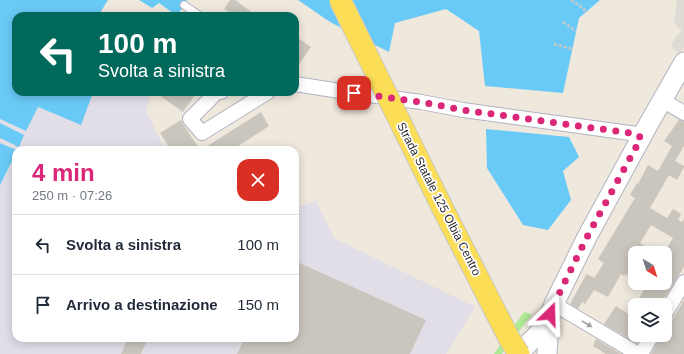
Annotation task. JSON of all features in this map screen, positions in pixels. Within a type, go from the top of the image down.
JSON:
[{"type":"main road","name":"Strada Statale 125 Olbia Centro","points":[[340,0],[444,211],[518,354]]},
{"type":"main road","points":[[518,354],[549,343],[554,304],[587,237],[684,62]]},
{"type":"street","points":[[299,85],[421,102],[463,110],[637,134],[641,138]]},
{"type":"street","points":[[213,96],[190,119],[202,133],[262,96]]},
{"type":"street","points":[[662,100],[684,113]]},
{"type":"street","points":[[672,302],[684,282]]},
{"type":"street","points":[[554,304],[640,354],[648,342]]},
{"type":"lane","points":[[184,5],[194,12]]},
{"type":"path","points":[[571,0],[583,8],[586,12]]},
{"type":"path","points":[[563,22],[576,31]]},
{"type":"path","points":[[554,44],[572,49]]},
{"type":"shaded area","points":[[677,0],[684,0],[684,47],[680,53],[672,47],[672,43],[682,30],[677,27],[674,21]]},
{"type":"shaded area","points":[[92,96],[150,96],[146,111],[163,146],[19,146],[24,135],[0,123],[0,119],[26,131],[37,107],[81,125]]},
{"type":"shaded area","points":[[0,138],[17,146],[12,146],[12,148],[0,143]]},
{"type":"shaded area","points":[[12,161],[12,342],[299,342],[299,207],[316,201],[334,238],[475,307],[446,354],[0,354],[0,185]]},
{"type":"green space","points":[[524,312],[532,314],[502,354],[494,354]]},
{"type":"water","points":[[0,0],[108,0],[100,12],[12,12],[12,96],[92,96],[81,125],[38,107],[26,131],[0,119]]},
{"type":"water","points":[[139,0],[187,0],[180,12],[171,12],[159,3],[152,8]]},
{"type":"water","points":[[298,0],[600,0],[579,18],[563,93],[485,86],[479,31],[446,9],[395,23],[389,52],[330,22]]},
{"type":"water","points":[[0,123],[24,135],[19,146],[0,138]]},
{"type":"water","points":[[486,129],[569,137],[579,157],[563,171],[571,200],[548,230],[523,225],[487,168]]},
{"type":"water","points":[[0,143],[12,148],[12,161],[0,185]]},
{"type":"building","points":[[230,0],[235,0],[252,12],[228,12],[224,9]]},
{"type":"building","points":[[299,39],[311,47],[299,64]]},
{"type":"building","points":[[161,96],[194,96],[183,112]]},
{"type":"building","points":[[261,112],[269,126],[238,146],[207,146]]},
{"type":"building","points":[[181,120],[197,146],[168,146],[160,133]]},
{"type":"building","points":[[679,120],[684,121],[684,146],[675,161],[684,167],[677,180],[669,175],[650,208],[667,218],[673,209],[681,214],[678,220],[682,222],[684,219],[684,267],[672,286],[672,246],[668,246],[673,238],[651,225],[640,243],[644,246],[628,246],[628,275],[626,274],[624,276],[621,274],[608,297],[594,290],[585,304],[582,302],[578,309],[570,304],[586,275],[587,274],[594,278],[604,263],[598,259],[635,198],[630,195],[637,183],[638,184],[648,165],[658,171],[672,146],[664,141]]},
{"type":"building","points":[[299,263],[426,320],[410,354],[237,354],[243,342],[299,342]]},
{"type":"building","points":[[644,290],[669,290],[664,298],[639,298]]},
{"type":"building","points":[[684,300],[684,354],[651,354],[657,342],[672,342],[672,320]]},
{"type":"building","points":[[616,306],[628,314],[628,339],[604,324]]},
{"type":"building","points":[[596,339],[621,354],[606,354],[593,346]]},
{"type":"building","points":[[126,342],[146,342],[141,354],[121,354]]},
{"type":"route","points":[[354,93],[637,134],[641,138],[587,237],[550,314]]}]
